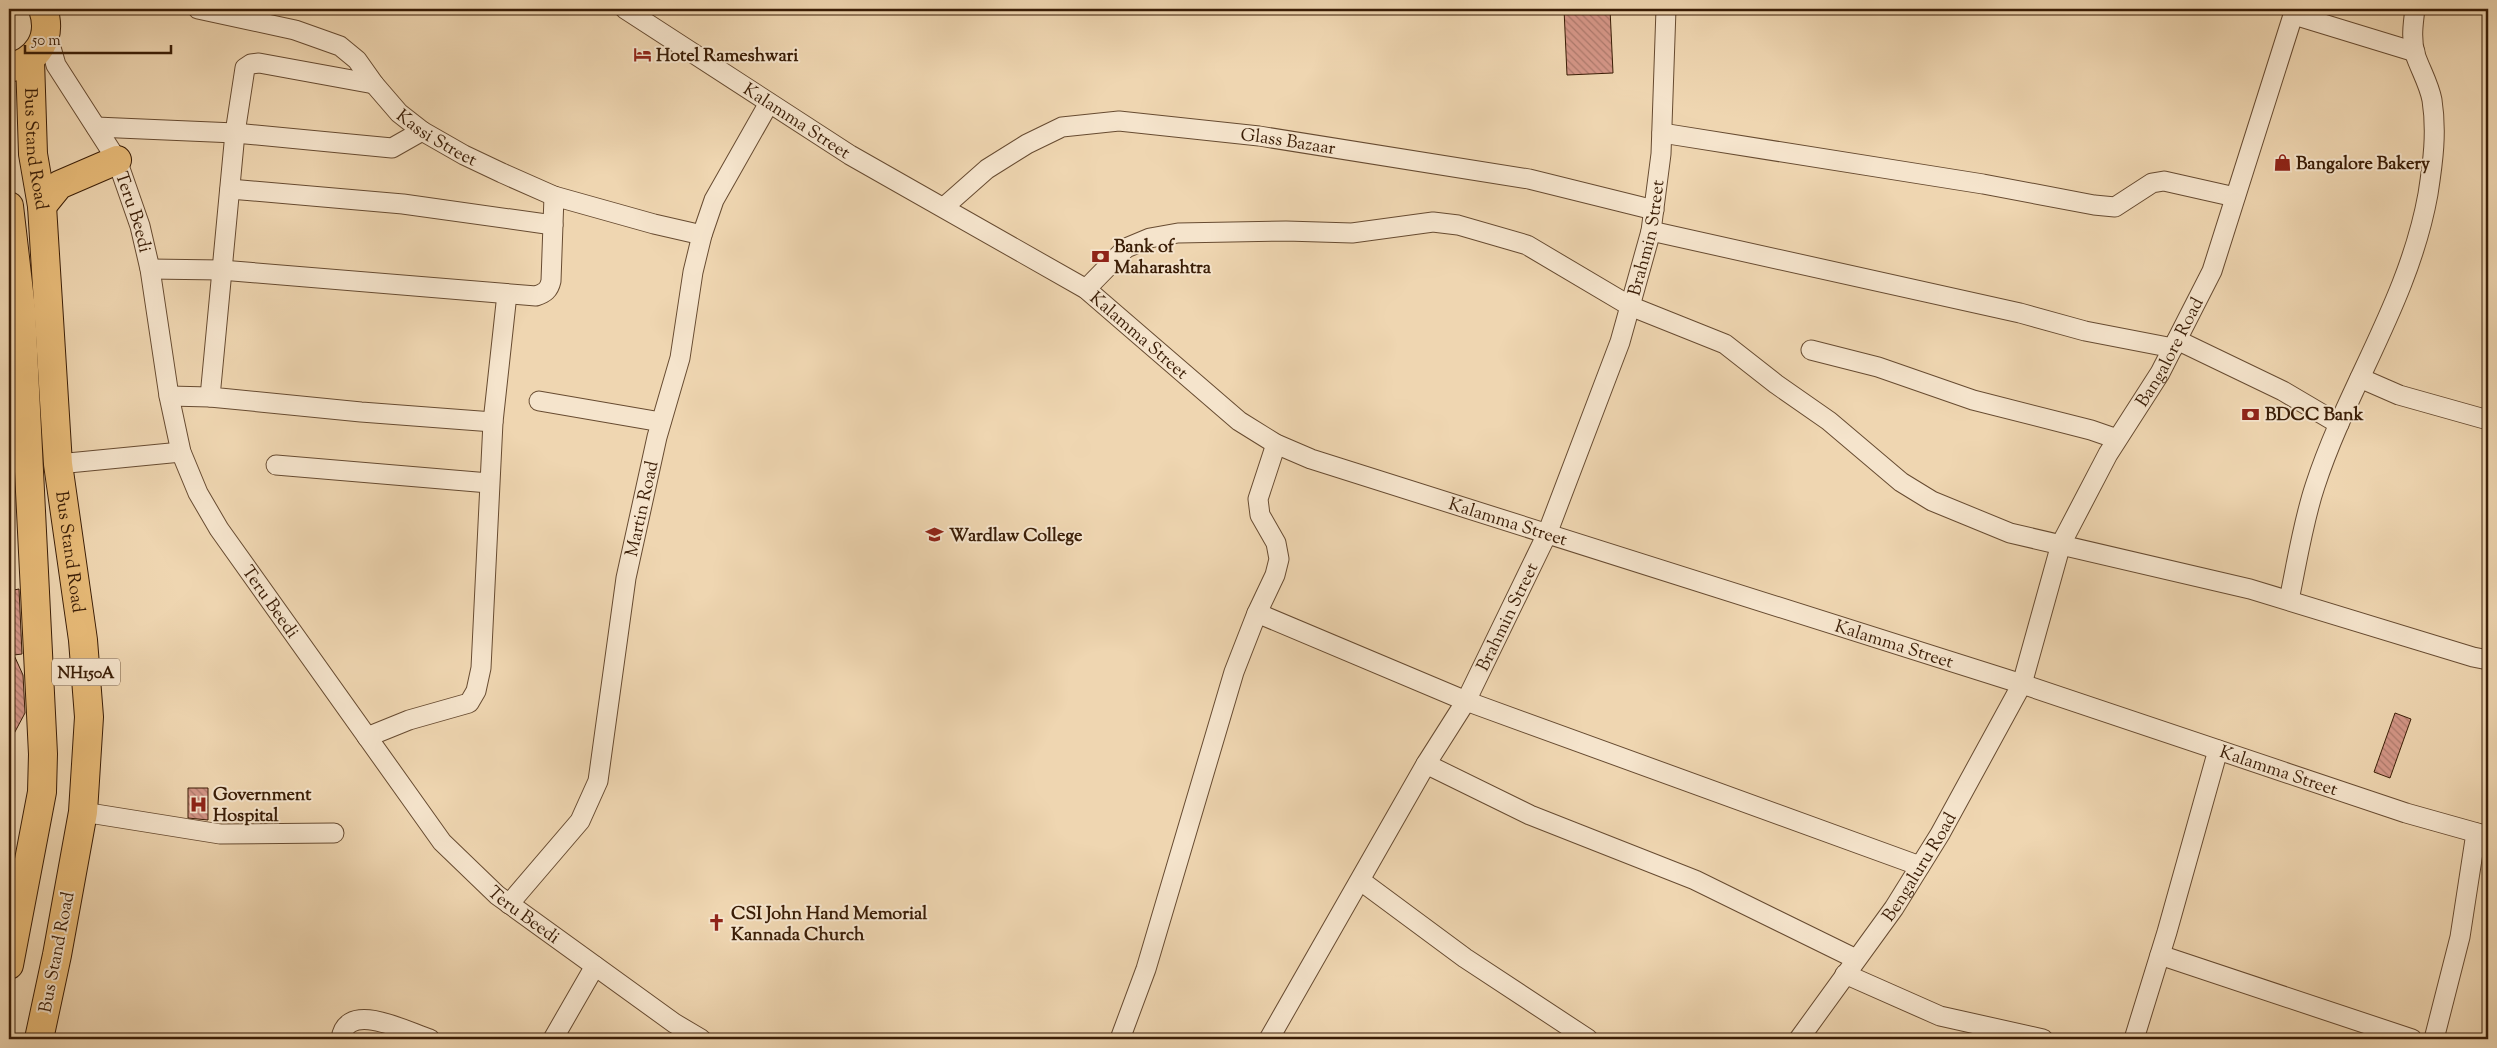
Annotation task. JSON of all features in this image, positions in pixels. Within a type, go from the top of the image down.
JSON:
[{"type":"highway","points":[[19,64],[41,48],[45,21]]},
{"type":"highway","name":"Bus Stand Road","points":[[19,64],[42,206],[58,464],[83,640],[90,717],[83,812],[39,1039]]},
{"type":"highway","points":[[42,206],[59,186],[117,160]]},
{"type":"highway","name":"Bus Stand Road","points":[[9,206],[23,329],[43,754],[42,792],[9,965]]},
{"type":"street","name":"Kassi Street","points":[[198,9],[295,30],[340,46],[357,60],[374,84],[399,112],[422,131],[464,155],[554,196],[654,224],[702,235]]},
{"type":"street","name":"Kalamma Street","points":[[625,9],[850,156],[944,207],[1086,289],[1239,421],[1276,444],[1311,459],[2022,684],[2406,813],[2482,835]]},
{"type":"street","name":"Brahmin Street","points":[[1269,1039],[1426,764],[1466,701],[1547,534],[1609,372],[1651,231],[1662,132],[1666,9]]},
{"type":"street","points":[[2289,600],[2314,486],[2339,424],[2392,312],[2416,249],[2428,194],[2436,136],[2432,98],[2415,52],[2412,29],[2415,9]]},
{"type":"street","points":[[2295,12],[2415,52]]},
{"type":"street","name":"Bangalore Road","points":[[2022,684],[2062,544],[2082,500],[2117,439],[2160,373],[2212,271],[2295,12]]},
{"type":"street","name":"Teru Beedi","points":[[45,21],[56,65],[117,160],[140,226],[150,269],[169,396],[181,452],[198,493],[219,529],[442,842],[509,904],[594,966],[671,1031],[700,1039]]},
{"type":"street","points":[[210,397],[234,133],[245,68],[259,62],[374,84]]},
{"type":"street","name":"Martin Road","points":[[509,904],[580,821],[598,780],[626,578],[661,422],[680,358],[693,272],[702,235],[714,200],[769,102]]},
{"type":"street","name":"Glass Bazaar","points":[[944,207],[986,169],[1027,144],[1062,127],[1119,121],[1259,136],[1529,179],[1654,210]]},
{"type":"street","points":[[96,127],[234,133],[392,148],[422,131]]},
{"type":"street","points":[[1662,132],[1984,184],[2094,205],[2115,207],[2152,182],[2164,181],[2235,197]]},
{"type":"street","points":[[230,189],[394,204],[553,225]]},
{"type":"street","points":[[150,269],[221,270],[536,296],[544,294],[550,288],[554,196]]},
{"type":"street","points":[[1086,289],[1126,248],[1150,238],[1188,233],[1294,231],[1352,233],[1433,222],[1458,226],[1527,245],[1630,306],[1725,344],[1776,384],[1829,421],[1901,482],[1932,501],[2010,532],[2289,600],[2488,660]]},
{"type":"street","points":[[1651,231],[2020,314],[2085,331],[2175,344],[2283,391],[2339,424]]},
{"type":"street","points":[[367,737],[409,720],[469,704],[476,691],[480,668],[493,422],[507,294]]},
{"type":"street","points":[[1812,350],[1878,367],[1973,400],[2117,439]]},
{"type":"street","points":[[2360,378],[2399,395],[2488,420]]},
{"type":"street","points":[[169,396],[210,397],[362,412],[493,422]]},
{"type":"street","points":[[539,401],[661,422]]},
{"type":"street","points":[[1120,1039],[1146,969],[1234,672],[1257,613],[1275,575],[1279,559],[1276,544],[1257,507],[1276,444]]},
{"type":"street","points":[[58,464],[181,452]]},
{"type":"street","points":[[276,465],[489,483]]},
{"type":"street","points":[[1257,613],[1466,701],[1920,866]]},
{"type":"street","name":"Bengaluru Road","points":[[1799,1039],[1894,908],[1940,834],[2022,684]]},
{"type":"street","points":[[2134,1039],[2160,955],[2218,750]]},
{"type":"street","points":[[1426,764],[1530,815],[1695,880],[1940,1016],[2043,1039]]},
{"type":"street","points":[[83,812],[220,834],[334,834]]},
{"type":"street","points":[[2434,1039],[2460,937],[2482,835]]},
{"type":"street","points":[[1361,880],[1465,958],[1588,1039]]},
{"type":"street","points":[[2160,955],[2412,1039]]},
{"type":"street","points":[[553,1039],[594,966]]},
{"type":"street","points":[[341,1039],[346,1026],[354,1019],[366,1018],[430,1039]]},
{"type":"building","points":[[1564,9],[1610,9],[1613,73],[1567,75]]},
{"type":"building","points":[[19,589],[22,654],[14,655],[23,675],[25,713],[9,743],[9,591]]},
{"type":"building","points":[[2395,713],[2411,719],[2390,778],[2374,772]]},
{"type":"building","points":[[188,788],[208,788],[208,820],[188,818]]},
{"type":"place","name":"Hotel Rameshwari","points":[[642,55]]},
{"type":"place","name":"Bangalore Bakery","points":[[2282,163]]},
{"type":"place","name":"Bank of Maharashtra","points":[[1100,256]]},
{"type":"place","name":"BDCC Bank","points":[[2251,414]]},
{"type":"place","name":"Wardlaw College","points":[[935,535]]},
{"type":"place","name":"Government Hospital","points":[[199,804]]},
{"type":"place","name":"CSI John Hand Memorial Kannada Church","points":[[717,923]]}]
